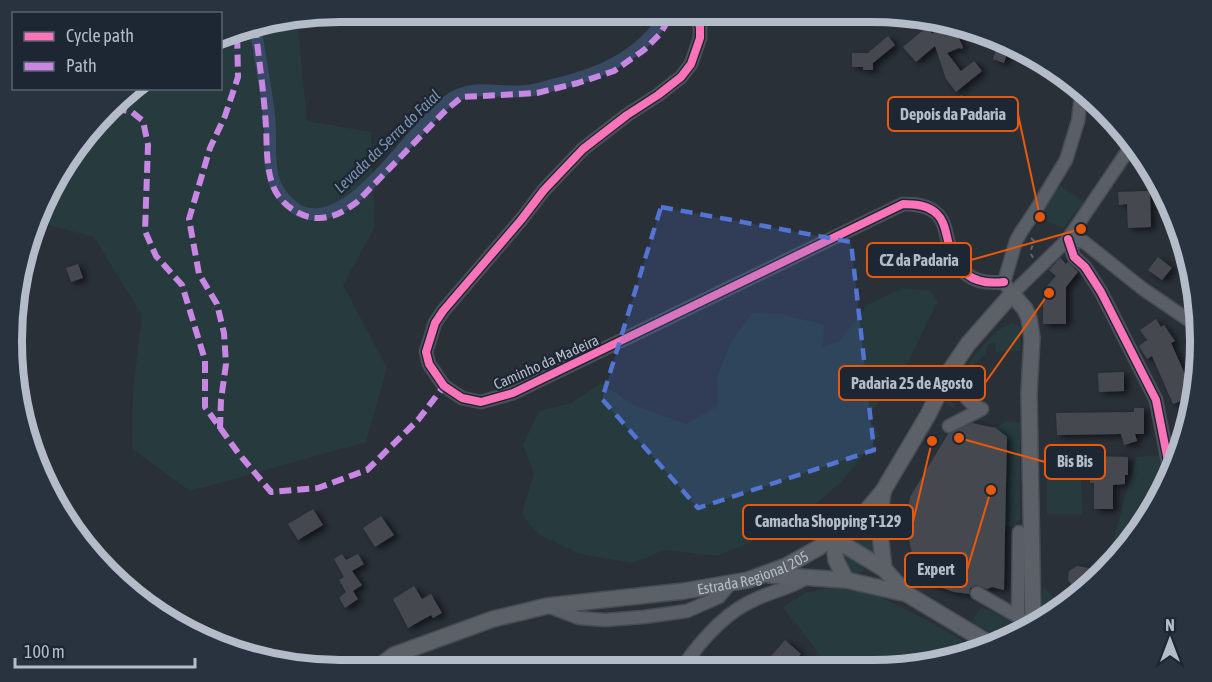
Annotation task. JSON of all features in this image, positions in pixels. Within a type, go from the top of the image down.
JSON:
[{"type":"main road","name":"Estrada Regional 205","points":[[388,660],[412,648],[493,619],[547,606],[730,584],[786,566],[833,538],[861,516],[883,491],[928,415],[949,372],[1008,288]]},
{"type":"main road","points":[[1008,288],[1025,309],[1032,338],[1024,530],[1032,616]]},
{"type":"main road","points":[[883,491],[879,524],[884,569]]},
{"type":"main road","points":[[833,538],[884,569],[907,594],[983,639]]},
{"type":"main road","points":[[833,538],[836,560],[853,581]]},
{"type":"main road","points":[[853,581],[884,569]]},
{"type":"main road","points":[[766,574],[853,581],[907,594]]},
{"type":"street","name":"Caminho da Madeira","points":[[698,22],[700,38],[692,64],[681,77],[583,149],[544,190],[443,311],[430,337],[426,352],[429,364],[444,386],[462,398],[481,402],[513,393],[903,204],[928,207],[938,215],[954,258],[963,272],[985,283],[1008,288]]},
{"type":"street","points":[[1008,288],[1016,241],[1066,160],[1080,101]]},
{"type":"street","points":[[1008,288],[1068,238],[1127,152]]},
{"type":"street","points":[[1068,238],[1084,242],[1143,290],[1189,320]]},
{"type":"street","points":[[1068,238],[1074,257],[1084,267],[1101,292],[1156,400],[1167,457]]},
{"type":"street","points":[[949,426],[982,409],[967,399]]},
{"type":"street","points":[[1005,532],[1024,530],[1018,617]]},
{"type":"street","points":[[687,660],[727,615],[756,598],[790,588],[808,577]]},
{"type":"street","points":[[547,606],[579,618],[605,620],[644,617],[687,611],[718,597],[730,584]]},
{"type":"street","points":[[977,593],[1024,620]]},
{"type":"highlighted area","points":[[661,207],[851,242],[874,450],[698,508],[602,399]]},
{"type":"green space","points":[[298,25],[307,121],[371,132],[375,227],[343,285],[387,368],[366,442],[190,491],[132,449],[133,391],[142,315],[94,237],[45,224],[55,200],[76,164],[116,116],[145,90],[222,90],[222,46],[259,33]]},
{"type":"green space","points":[[1058,184],[1084,202],[1063,228],[1044,220],[1042,212]]},
{"type":"green space","points":[[903,288],[931,291],[938,301],[906,366],[867,418],[880,435],[841,482],[798,519],[717,556],[664,550],[633,563],[580,554],[540,535],[529,524],[522,512],[534,474],[523,445],[539,411],[571,403],[601,383],[635,406],[686,424],[718,406],[717,378],[730,344],[752,313],[781,314],[824,325],[823,347],[840,341],[867,305]]},
{"type":"green space","points":[[1013,323],[1021,327],[1020,351],[995,352],[996,343],[988,344],[985,355],[973,365],[951,402],[955,405],[953,408],[945,403],[983,345],[992,335]]},
{"type":"green space","points":[[1005,421],[1020,423],[1020,520],[1012,527],[1005,526],[1007,438],[996,428]]},
{"type":"green space","points":[[1161,455],[1164,466],[1136,518],[1112,549],[1113,541],[1136,457]]},
{"type":"green space","points":[[1047,467],[1081,467],[1082,514],[1047,514]]},
{"type":"green space","points":[[872,522],[876,555],[853,542]]},
{"type":"green space","points":[[841,553],[850,555],[865,566],[863,572],[856,574],[848,570]]},
{"type":"green space","points":[[839,586],[867,590],[969,644],[913,657],[824,660],[783,607],[805,593]]},
{"type":"green space","points":[[1043,586],[1056,600],[1042,610]]},
{"type":"green space","points":[[981,607],[1018,624],[995,634],[972,622]]},
{"type":"building","points":[[926,28],[932,34],[936,30],[957,34],[962,49],[947,53],[961,71],[974,61],[982,71],[956,92],[946,79],[935,46],[916,62],[903,47]]},
{"type":"building","points":[[888,36],[895,45],[873,63],[873,70],[852,67],[852,53],[868,53]]},
{"type":"building","points":[[997,48],[1007,53],[1004,63],[993,59]]},
{"type":"building","points":[[962,95],[970,111],[949,121],[941,105]]},
{"type":"building","points":[[1150,191],[1151,227],[1128,228],[1127,204],[1119,205],[1118,192]]},
{"type":"building","points":[[1158,257],[1172,268],[1162,280],[1148,270]]},
{"type":"building","points":[[1060,258],[1078,272],[1066,287],[1066,324],[1043,324],[1043,295],[1046,287],[1056,276],[1049,270]]},
{"type":"building","points":[[78,264],[83,278],[71,282],[66,268]]},
{"type":"building","points":[[1156,319],[1161,327],[1164,325],[1175,341],[1171,343],[1187,379],[1184,400],[1173,404],[1152,356],[1147,359],[1139,346],[1147,340],[1140,330]]},
{"type":"building","points":[[1124,372],[1124,391],[1099,392],[1098,373]]},
{"type":"building","points":[[1134,408],[1144,408],[1144,434],[1135,434],[1137,441],[1124,445],[1121,434],[1057,435],[1056,413],[1134,412]]},
{"type":"building","points":[[972,423],[996,428],[1007,437],[1004,590],[992,587],[987,589],[976,585],[970,588],[969,594],[954,592],[931,584],[918,567],[912,554],[908,534],[908,510],[910,497],[948,434]]},
{"type":"building","points":[[1090,456],[1128,457],[1128,475],[1125,475],[1125,484],[1113,485],[1113,509],[1094,509],[1094,483],[1090,483]]},
{"type":"building","points":[[313,509],[323,525],[298,540],[288,524]]},
{"type":"building","points":[[381,516],[394,535],[375,547],[363,528]]},
{"type":"building","points":[[342,554],[346,560],[358,554],[364,564],[352,571],[362,585],[353,591],[358,599],[345,608],[339,598],[346,592],[339,580],[344,577],[334,559]]},
{"type":"building","points":[[1077,566],[1093,569],[1073,587],[1068,580],[1069,571]]},
{"type":"building","points":[[414,586],[422,599],[431,594],[442,613],[433,618],[431,615],[408,628],[393,599]]},
{"type":"building","points":[[785,640],[801,654],[795,660],[768,660]]},
{"type":"waterway","name":"Levada da Serra do Faial","points":[[257,34],[269,115],[270,162],[275,185],[281,195],[301,212],[322,214],[342,206],[363,191],[438,110],[454,97],[480,90],[517,92],[530,90],[590,74],[621,60],[647,39],[661,22]]},
{"type":"marked path","points":[[256,34],[268,164],[273,186],[285,204],[298,213],[312,218],[324,218],[344,211],[357,202],[446,110],[462,97],[537,93],[614,71],[644,50],[660,34],[667,22]]},
{"type":"marked path","points":[[220,429],[226,364],[224,333],[217,304],[199,274],[189,219],[210,148],[225,116],[238,77],[237,40]]},
{"type":"marked path","points":[[123,110],[132,112],[143,121],[148,145],[145,231],[156,256],[182,285],[205,360],[205,407],[239,454],[271,492],[318,488],[367,470],[418,420],[444,386]]},
{"type":"cycle path","points":[[698,22],[700,38],[691,64],[681,77],[583,149],[544,190],[443,311],[435,323],[426,352],[429,364],[444,386],[462,398],[481,402],[513,393],[903,204],[926,207],[940,217],[955,261],[967,274],[982,282],[1004,282]]},
{"type":"cycle path","points":[[1068,239],[1074,257],[1085,267],[1101,292],[1156,400],[1167,457]]},
{"type":"place","name":"Depois da Padaria","points":[[1040,217]]},
{"type":"place","name":"CZ da Padaria","points":[[1081,229]]},
{"type":"place","name":"Padaria 25 de Agosto","points":[[1049,293]]},
{"type":"place","name":"Bis Bis","points":[[959,438]]},
{"type":"place","name":"Camacha Shopping T-129","points":[[932,441]]},
{"type":"place","name":"Expert","points":[[991,490]]}]
